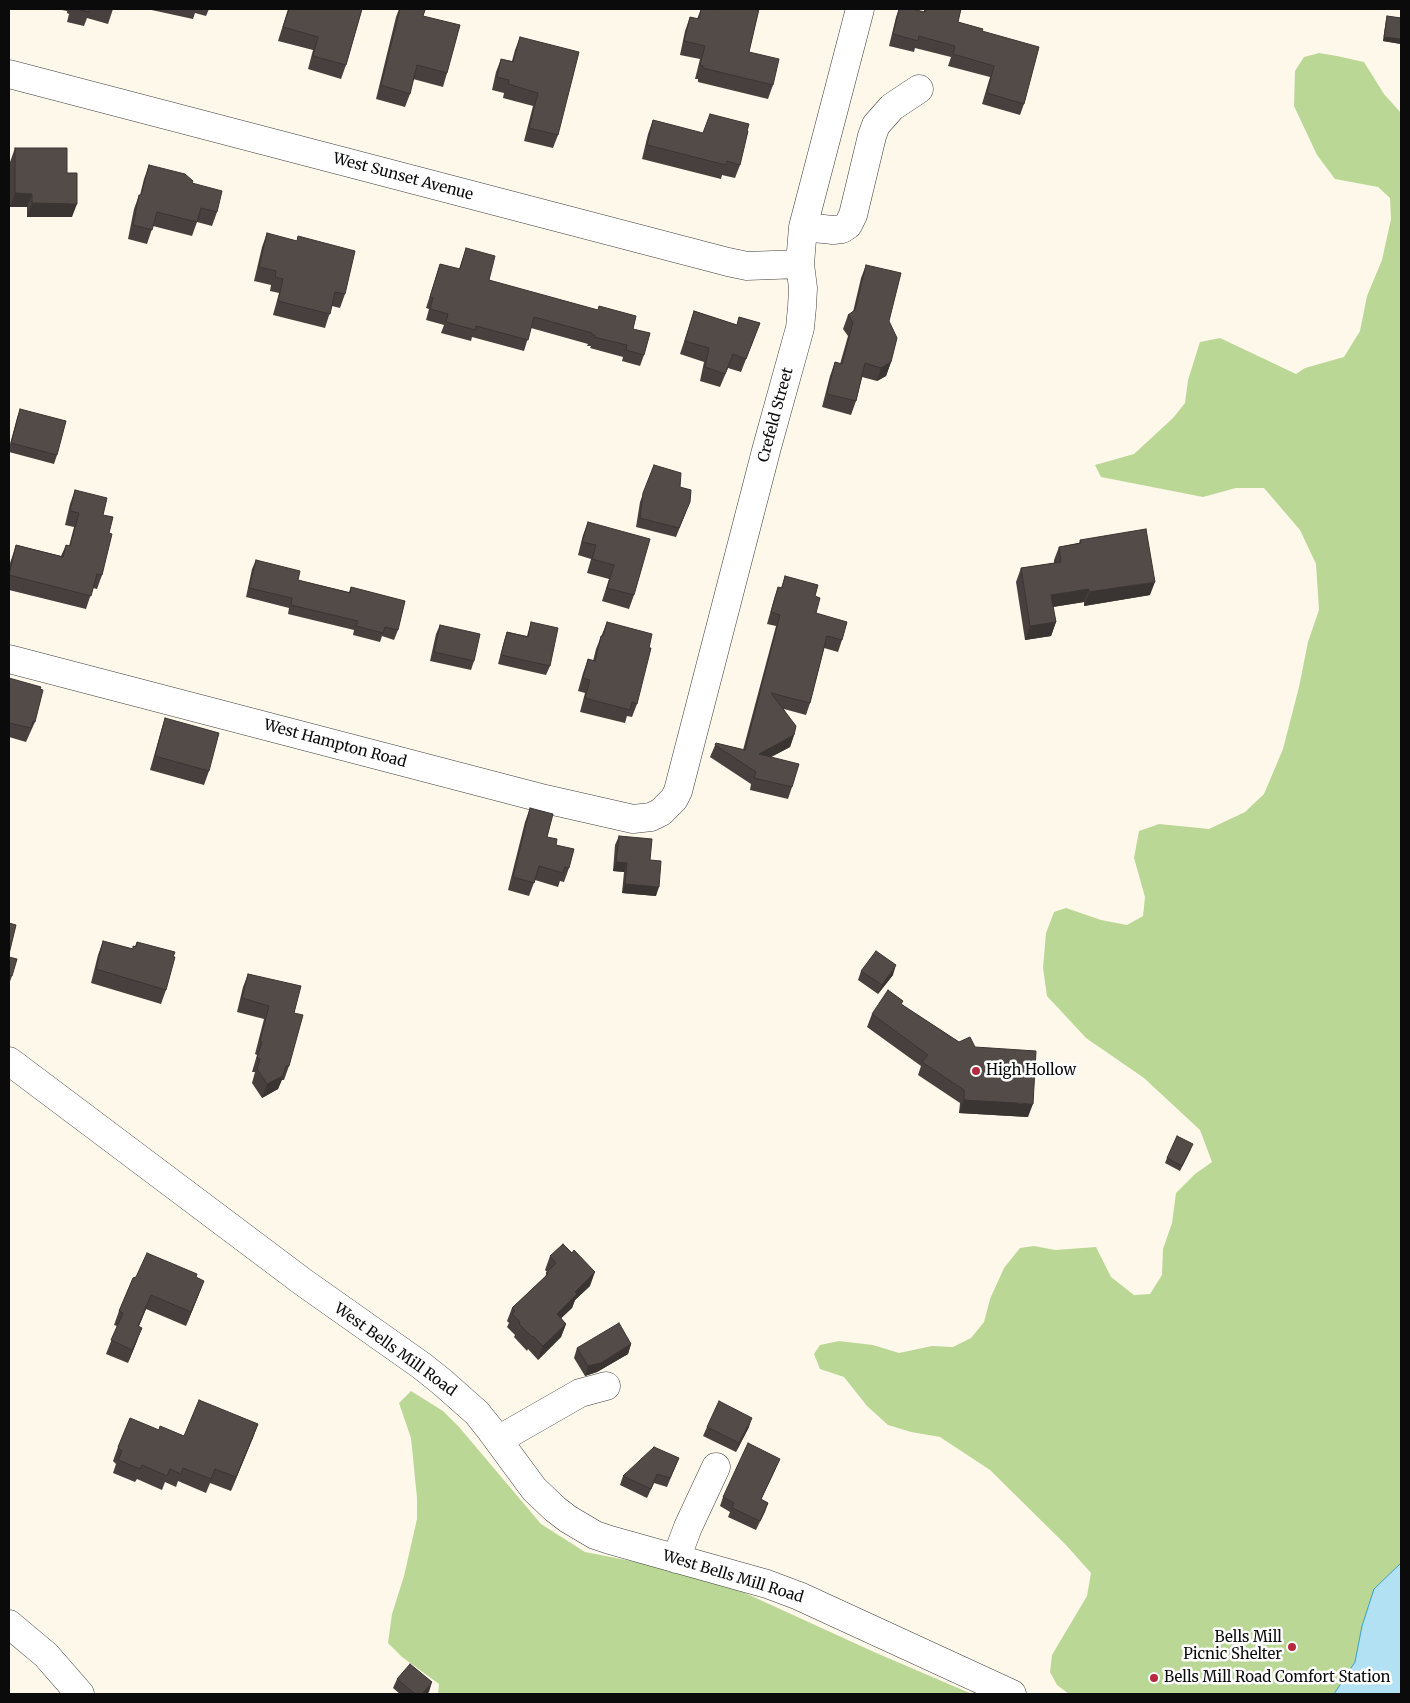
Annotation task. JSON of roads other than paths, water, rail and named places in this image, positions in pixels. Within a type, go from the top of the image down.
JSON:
[{"type":"street","name":"Crefeld Street","points":[[661,812],[674,799],[678,791],[767,447],[800,328],[802,288],[800,264],[804,227],[860,9]]},
{"type":"street","name":"West Sunset Avenue","points":[[9,74],[728,262],[747,266],[800,264]]},
{"type":"street","points":[[804,227],[833,230],[842,229],[848,225],[853,215],[876,125],[892,107],[919,89]]},
{"type":"street","name":"West Hampton Road","points":[[9,659],[545,799],[633,819],[651,817],[661,812]]},
{"type":"street","name":"West Bells Mill Road","points":[[9,1061],[296,1277],[422,1366],[477,1413],[534,1489],[568,1519],[588,1531],[610,1540],[767,1584],[799,1596],[1012,1694]]},
{"type":"street","points":[[498,1440],[580,1392],[606,1386]]},
{"type":"street","points":[[676,1559],[688,1526],[716,1467]]},
{"type":"street","points":[[9,1624],[46,1654],[80,1694]]},
{"type":"water","points":[[1401,1563],[1401,1694],[1334,1694],[1355,1662],[1362,1626],[1374,1589]]},
{"type":"place","name":"High Hollow","points":[[976,1071]]},
{"type":"place","name":"Bells Mill Picnic Shelter","points":[[1292,1647]]},
{"type":"place","name":"Bells Mill Road Comfort Station","points":[[1154,1678]]}]
